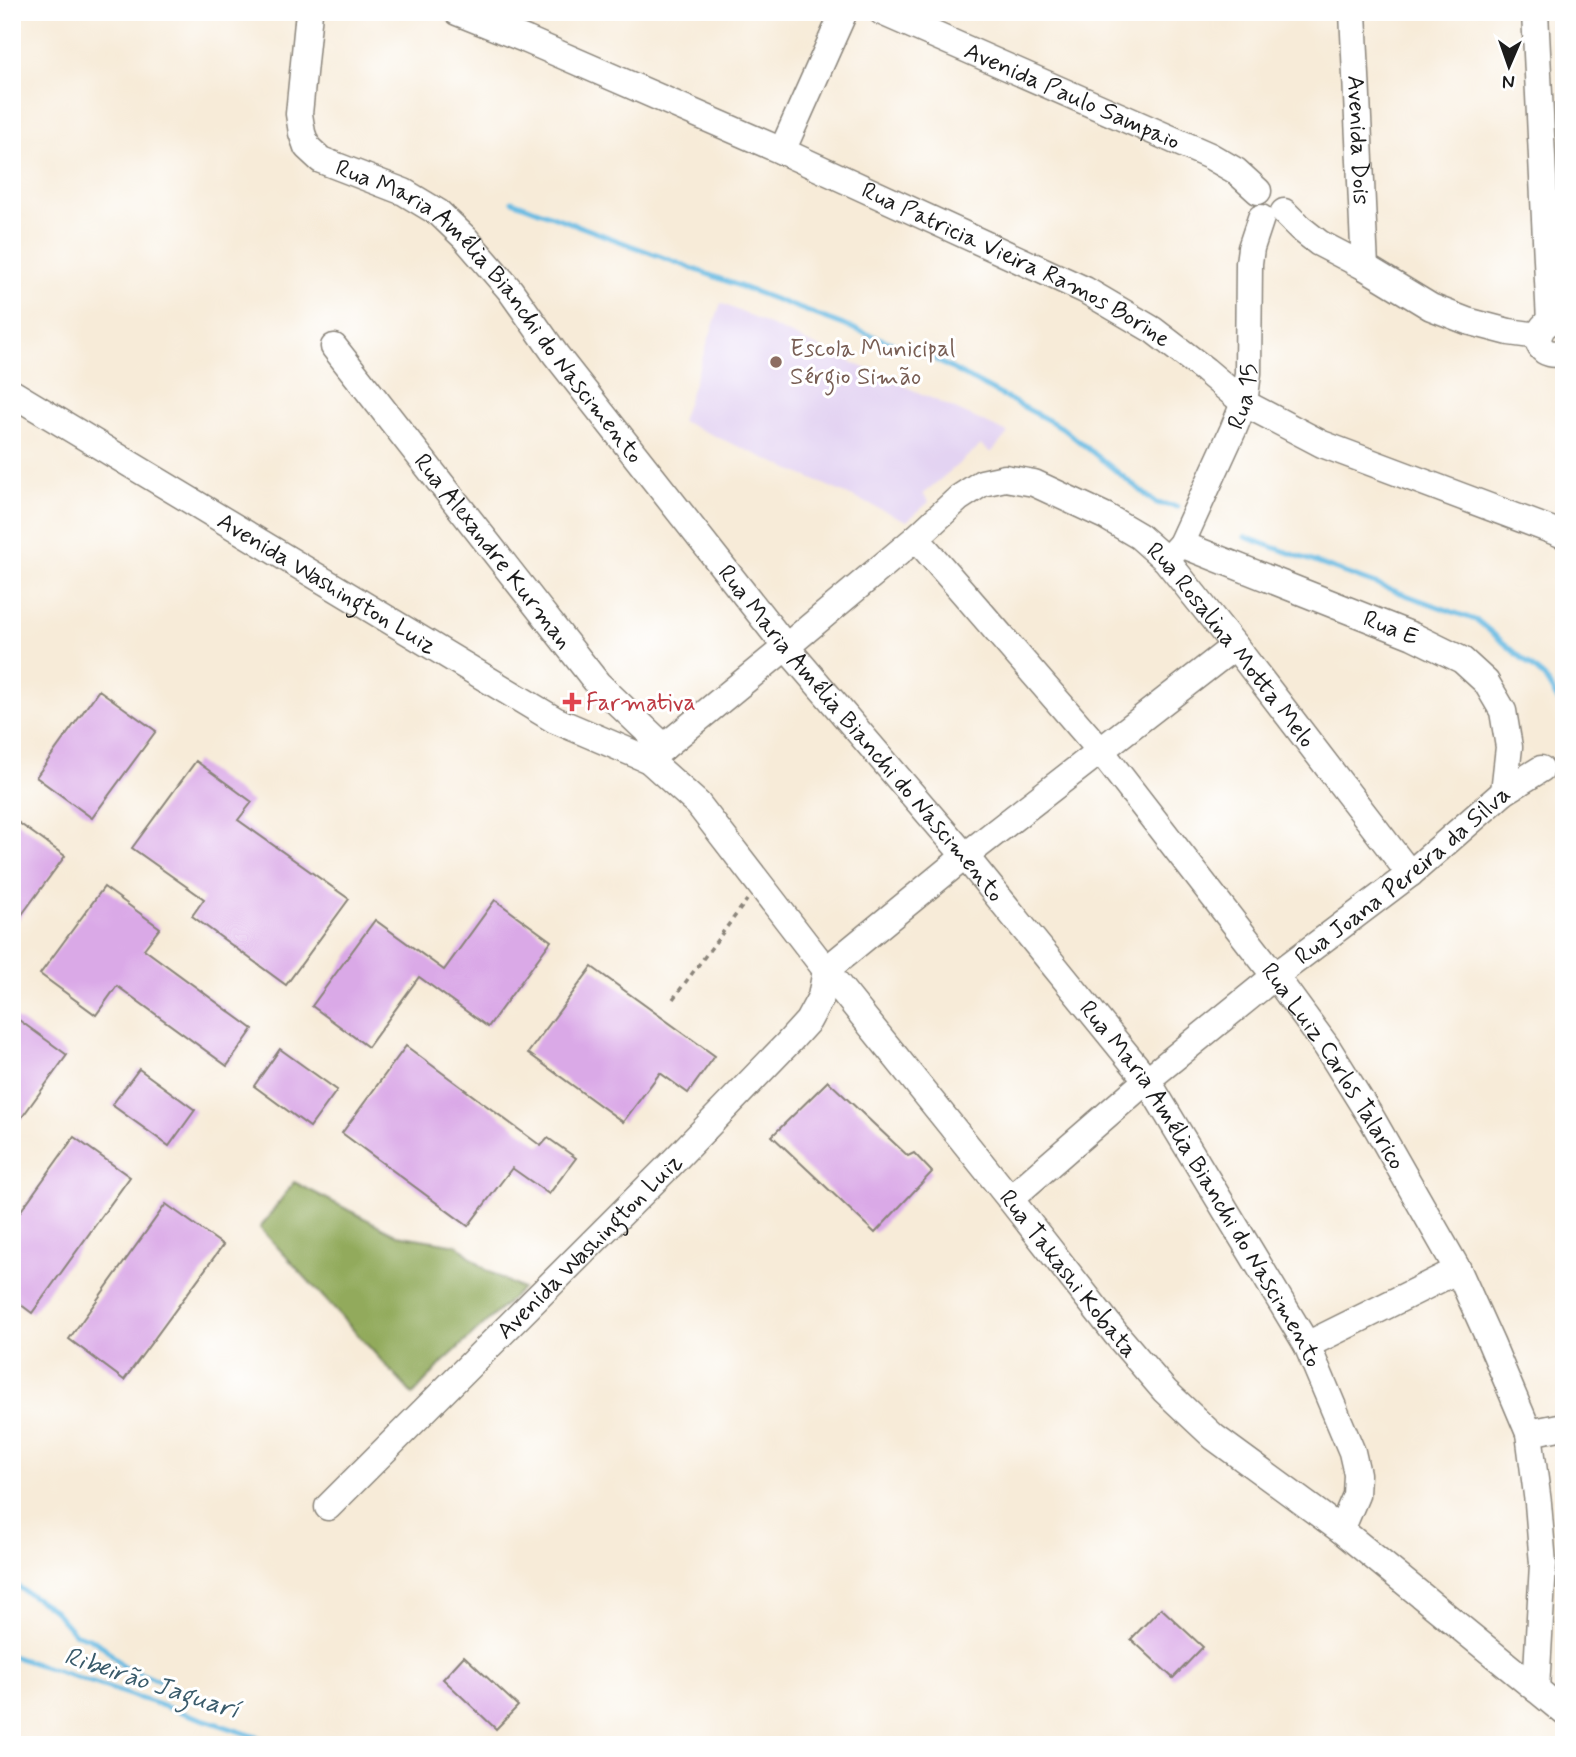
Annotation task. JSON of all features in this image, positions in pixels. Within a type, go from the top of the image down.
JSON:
[{"type":"street","name":"Rua Maria Amélia Bianchi do Nascimento","points":[[309,12],[299,114],[307,148],[321,160],[404,192],[439,213],[465,238],[510,290],[556,355],[786,647],[965,856],[1147,1080],[1307,1345],[1352,1452],[1357,1474],[1356,1495],[1341,1530]]},
{"type":"street","name":"Rua Patricia Vieira Ramos Borine","points":[[457,12],[782,151],[1085,290],[1153,330],[1244,404],[1322,444],[1564,535]]},
{"type":"street","points":[[782,151],[844,12]]},
{"type":"street","name":"Avenida Paulo Sampaio","points":[[882,12],[1210,156],[1236,171],[1258,191],[1264,187],[1277,189],[1282,193],[1286,206],[1272,215]]},
{"type":"street","points":[[1535,12],[1551,327]]},
{"type":"street","name":"Avenida Dois","points":[[1346,15],[1365,267]]},
{"type":"street","name":"Avenida Paulo Sampaio","points":[[1272,215],[1300,228],[1319,243],[1431,307],[1467,321],[1509,332],[1551,327],[1542,348],[1553,355],[1564,352]]},
{"type":"street","name":"Rua 15","points":[[1174,552],[1244,404],[1248,373],[1251,248],[1272,215]]},
{"type":"street","name":"Rua Alexandre Kurman","points":[[334,347],[598,684],[657,754]]},
{"type":"street","name":"Avenida Washington Luiz","points":[[12,393],[555,720],[657,754]]},
{"type":"street","name":"Rua Rosalina Motta Melo","points":[[916,538],[959,498],[982,483],[1005,478],[1034,483],[1174,552],[1235,646],[1410,874]]},
{"type":"street","points":[[657,754],[916,538]]},
{"type":"street","name":"Rua Luiz Carlos Talarico","points":[[916,538],[1100,750],[1275,976],[1372,1118],[1458,1270],[1529,1433],[1543,1564],[1536,1689]]},
{"type":"street","name":"Rua E","points":[[1174,552],[1413,636],[1462,660],[1486,682],[1503,711],[1509,747],[1504,792]]},
{"type":"street","points":[[825,970],[965,856],[1235,646]]},
{"type":"street","name":"Rua Takashi Kobata","points":[[657,754],[825,970],[1116,1334],[1165,1391],[1214,1437],[1341,1530],[1564,1712]]},
{"type":"street","name":"Rua Joana Pereira da Silva","points":[[1010,1199],[1147,1080],[1275,976],[1410,874],[1504,792],[1541,769]]},
{"type":"street","name":"Avenida Washington Luiz","points":[[328,1507],[788,1043],[808,1021],[821,997],[825,970]]},
{"type":"street","points":[[1307,1345],[1458,1270]]},
{"type":"street","points":[[1529,1433],[1564,1426]]},
{"type":"path","points":[[673,999],[759,883]]},
{"type":"shaded area","name":"Escola Municipal Sérgio Simão","points":[[721,303],[1008,433],[991,453],[981,445],[923,494],[929,502],[907,521],[681,421]]},
{"type":"green space","points":[[294,1182],[397,1235],[457,1245],[486,1270],[522,1289],[443,1362],[413,1395],[260,1228]]},
{"type":"building","points":[[99,690],[156,731],[92,818],[36,777]]},
{"type":"building","points":[[196,761],[252,802],[238,820],[349,899],[286,985],[192,916],[204,899],[132,848]]},
{"type":"building","points":[[12,818],[65,856],[12,928]]},
{"type":"building","points":[[104,887],[160,928],[144,949],[253,1029],[227,1066],[117,986],[96,1015],[40,974]]},
{"type":"building","points":[[495,900],[551,941],[488,1027],[419,977],[368,1047],[312,1006],[375,920],[444,970]]},
{"type":"building","points":[[592,967],[715,1056],[688,1093],[660,1073],[623,1122],[528,1053]]},
{"type":"building","points":[[12,1015],[67,1055],[12,1131]]},
{"type":"building","points":[[406,1046],[541,1146],[548,1138],[576,1158],[549,1194],[512,1168],[468,1226],[342,1133]]},
{"type":"building","points":[[280,1049],[337,1090],[310,1127],[254,1086]]},
{"type":"building","points":[[139,1069],[195,1110],[169,1146],[112,1105]]},
{"type":"building","points":[[828,1081],[908,1156],[914,1153],[932,1172],[875,1233],[772,1136]]},
{"type":"building","points":[[74,1137],[130,1177],[32,1313],[12,1298],[12,1223]]},
{"type":"building","points":[[166,1204],[223,1245],[124,1380],[69,1339]]},
{"type":"building","points":[[1161,1608],[1203,1647],[1173,1678],[1131,1639]]},
{"type":"building","points":[[464,1656],[518,1706],[496,1729],[443,1679]]},
{"type":"waterway","points":[[512,201],[932,358],[1061,427],[1156,503],[1178,507]]},
{"type":"waterway","points":[[1245,537],[1478,621],[1544,677],[1564,710]]},
{"type":"waterway","points":[[12,1583],[54,1610],[74,1633],[104,1647],[124,1667],[160,1681]]},
{"type":"waterway","name":"Ribeirão Jaguarí","points":[[12,1656],[281,1745]]},
{"type":"place","name":"Escola Municipal Sérgio Simão","points":[[776,362]]},
{"type":"place","name":"Farmativa","points":[[572,702]]}]
